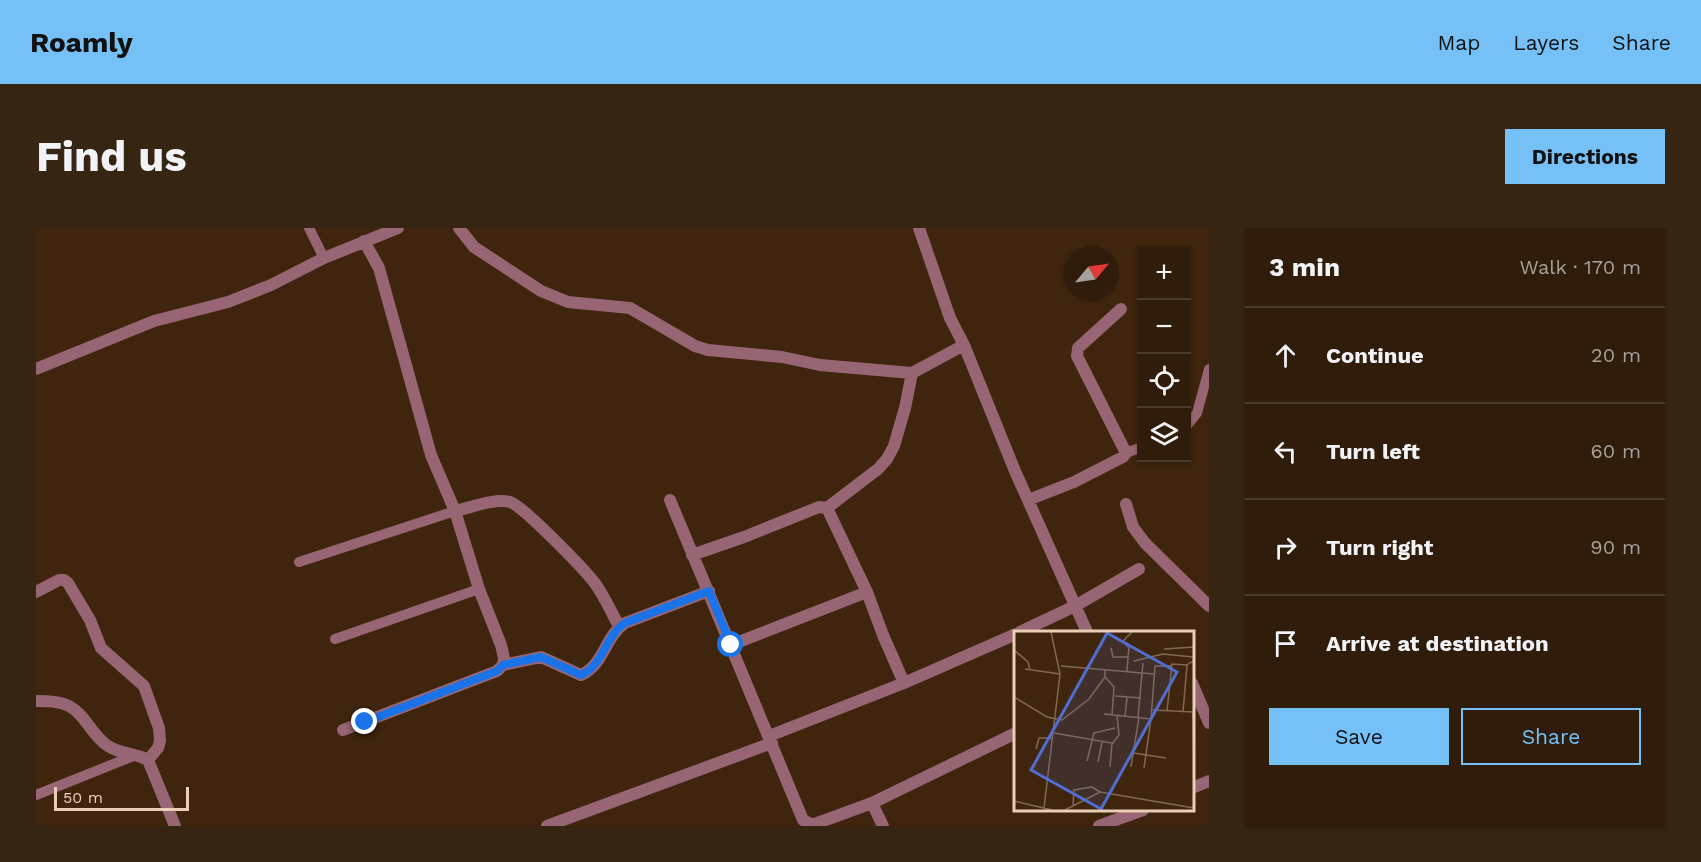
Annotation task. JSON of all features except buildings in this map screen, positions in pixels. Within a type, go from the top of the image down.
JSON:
[{"type":"street","points":[[36,369],[154,321],[228,302],[271,285],[324,258],[398,228]]},
{"type":"street","points":[[459,228],[474,247],[542,291],[568,302],[630,308],[695,346],[782,357],[820,365],[912,373],[964,345]]},
{"type":"street","points":[[919,228],[950,318],[964,345],[1028,500],[1086,631]]},
{"type":"street","points":[[364,241],[379,268],[425,436],[455,511],[479,589],[501,645],[503,665]]},
{"type":"street","points":[[1028,500],[1074,482],[1123,457],[1126,453],[1077,356],[1078,348],[1121,309]]},
{"type":"street","points":[[692,555],[819,507],[827,508],[878,469],[894,446],[912,373]]},
{"type":"street","points":[[670,500],[771,740],[803,825],[812,825],[872,803],[1014,734]]},
{"type":"street","points":[[455,511],[498,501],[510,502],[521,508],[596,583],[620,626]]},
{"type":"street","points":[[1126,504],[1133,527],[1145,543],[1209,606]]},
{"type":"street","points":[[827,508],[867,592],[904,683]]},
{"type":"street","points":[[1022,631],[1075,606],[1139,569]]},
{"type":"street","points":[[36,592],[60,580],[68,583],[90,620],[101,648],[144,686],[159,728],[158,748],[142,757],[116,751],[105,744],[70,706],[56,702],[36,701]]},
{"type":"street","points":[[343,730],[497,671],[503,665],[541,657],[581,675],[597,663],[620,626],[709,591]]},
{"type":"street","points":[[731,645],[867,592]]},
{"type":"street","points":[[548,826],[771,740],[1014,635]]},
{"type":"street","points":[[1194,688],[1209,723]]},
{"type":"street","points":[[142,757],[175,826]]},
{"type":"street","points":[[1194,787],[1209,781]]},
{"type":"street","points":[[872,803],[883,826]]},
{"type":"street","points":[[1099,826],[1140,811]]},
{"type":"lane","points":[[309,228],[324,258]]},
{"type":"lane","points":[[1191,423],[1197,413],[1209,369]]},
{"type":"lane","points":[[1126,453],[1137,449]]},
{"type":"lane","points":[[299,562],[455,511]]},
{"type":"lane","points":[[335,639],[479,589]]},
{"type":"lane","points":[[36,795],[142,757]]},
{"type":"route","points":[[365,722],[497,671],[503,665],[541,657],[581,675],[597,663],[620,626],[709,591],[731,645]]}]
